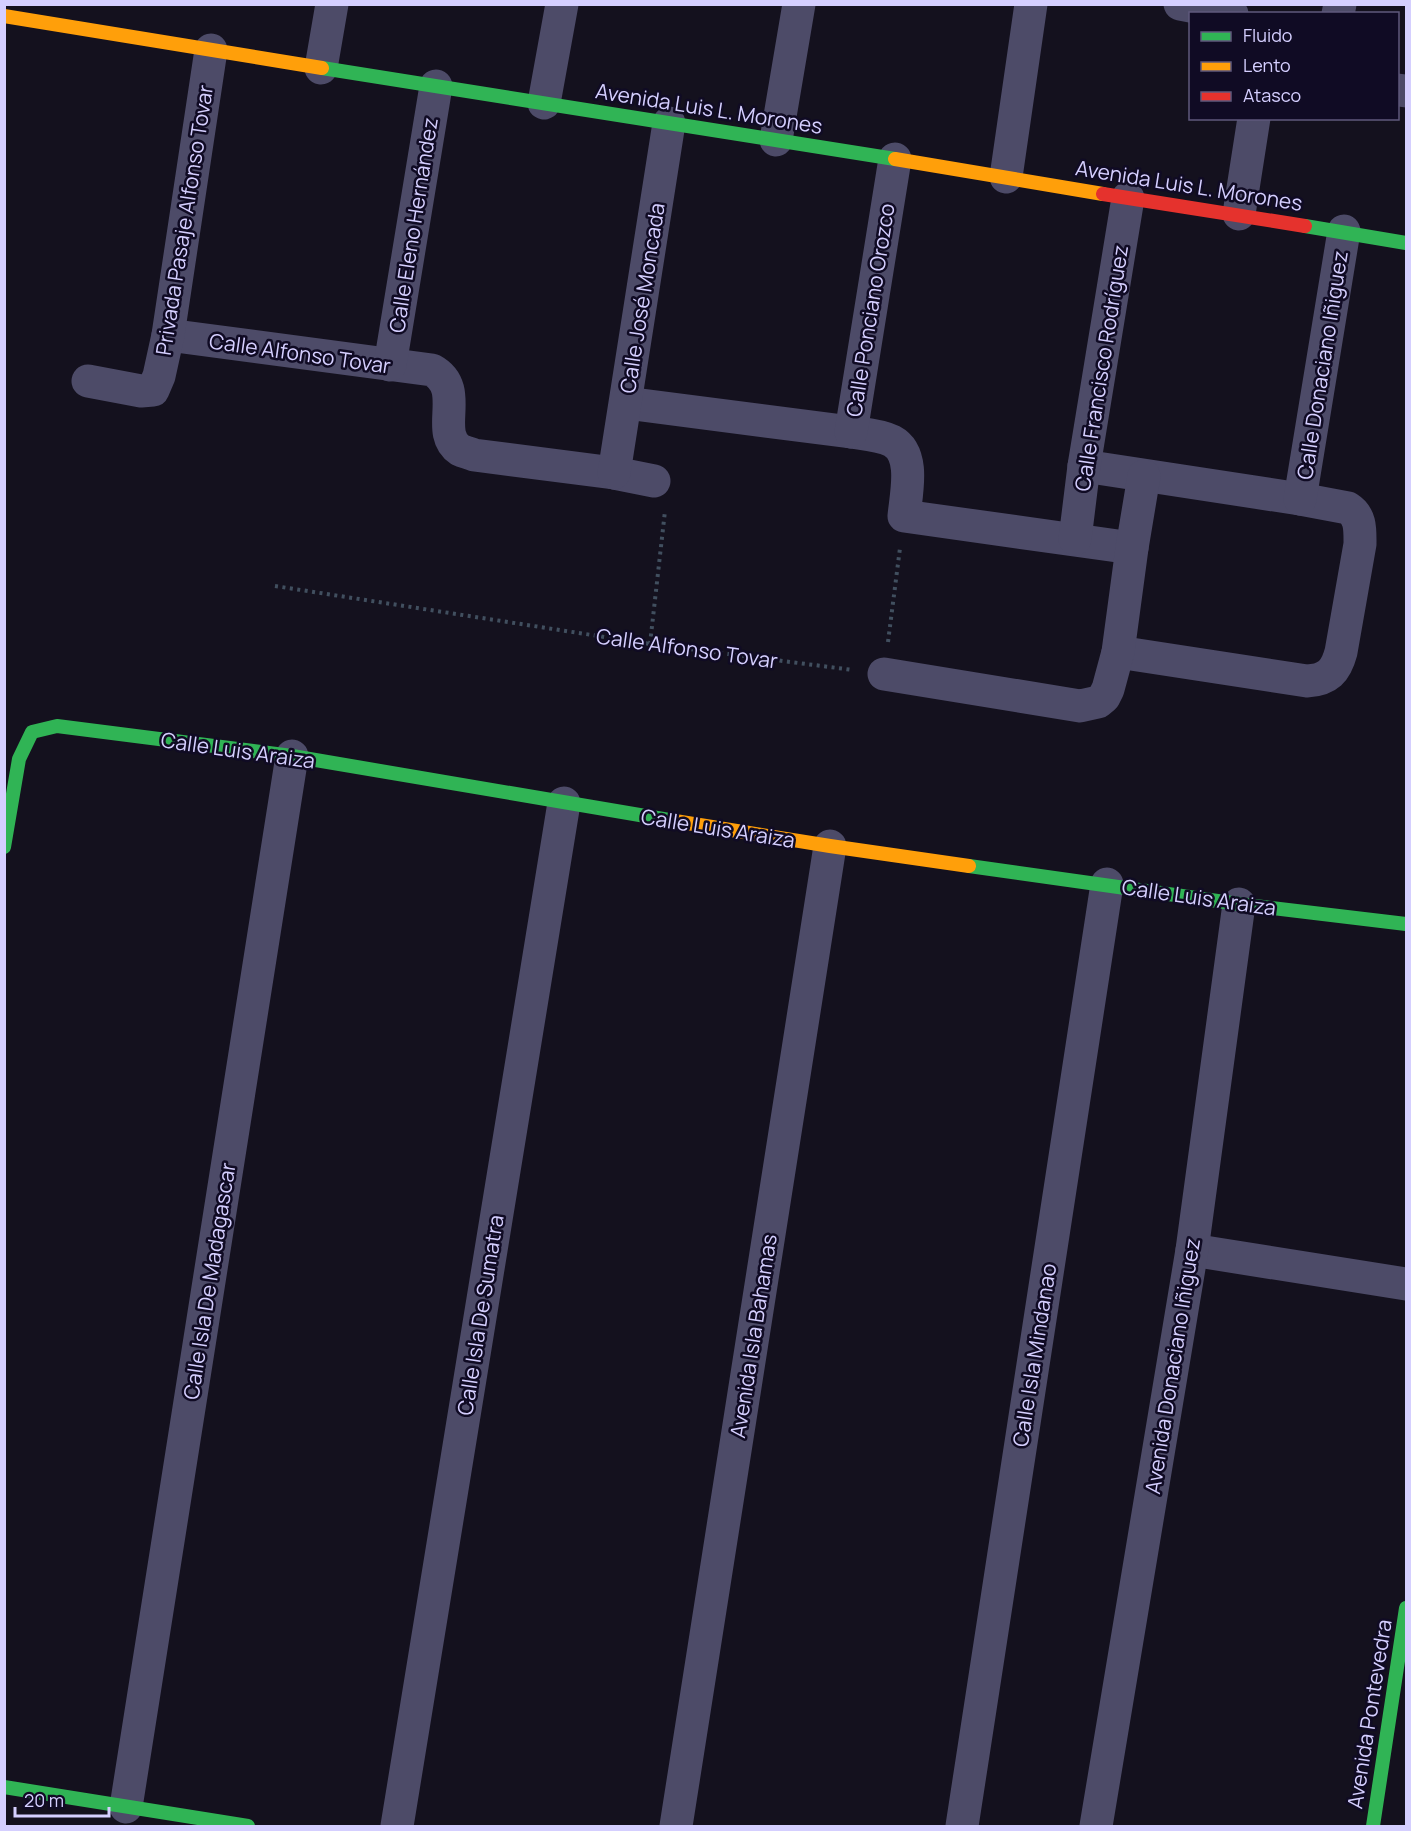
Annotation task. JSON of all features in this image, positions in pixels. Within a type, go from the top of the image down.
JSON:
[{"type":"street","points":[[321,68],[332,4]]},
{"type":"street","points":[[544,103],[562,4]]},
{"type":"street","points":[[776,140],[799,4]]},
{"type":"street","points":[[1006,177],[1031,4]]},
{"type":"street","points":[[1180,4],[1222,12]]},
{"type":"street","name":"Avenida Luis L. Morones","points":[[4,16],[1407,243]]},
{"type":"street","name":"Privada Pasaje Alfonso Tovar","points":[[88,381],[141,391],[153,390],[159,376],[168,335],[211,50]]},
{"type":"street","name":"Calle Eleno Hernández","points":[[390,365],[436,86]]},
{"type":"street","points":[[1239,214],[1254,120]]},
{"type":"street","name":"Calle José Moncada","points":[[614,473],[669,123]]},
{"type":"street","name":"Calle Ponciano Orozco","points":[[895,159],[851,432],[882,438],[899,447],[906,463],[908,476],[904,516]]},
{"type":"street","name":"Calle Francisco Rodríguez","points":[[1075,539],[1084,466],[1128,198]]},
{"type":"street","name":"Calle Donaciano Iñiguez","points":[[1300,499],[1344,231]]},
{"type":"street","name":"Calle Alfonso Tovar","points":[[168,335],[432,370],[441,375],[448,386],[449,431],[453,442],[461,450],[474,455],[614,473]]},
{"type":"street","points":[[626,403],[851,432]]},
{"type":"street","points":[[1084,466],[1348,508],[1353,511],[1360,526],[1360,544],[1341,652],[1338,664],[1329,675],[1319,680],[1307,681],[1119,652]]},
{"type":"street","points":[[614,473],[654,481]]},
{"type":"street","points":[[884,674],[1080,706],[1098,702],[1108,689],[1119,652],[1144,476]]},
{"type":"street","points":[[904,516],[1132,548]]},
{"type":"street","name":"Calle Luis Araiza","points":[[4,847],[20,759],[32,732],[57,726],[292,756],[830,846],[1407,924]]},
{"type":"street","name":"Calle Isla De Madagascar","points":[[126,1807],[292,756]]},
{"type":"street","name":"Calle Isla De Sumatra","points":[[397,1827],[564,803]]},
{"type":"street","name":"Avenida Isla Bahamas","points":[[676,1827],[830,846]]},
{"type":"street","name":"Calle Isla Mindanao","points":[[962,1827],[1107,884]]},
{"type":"street","name":"Avenida Donaciano Iñiguez","points":[[1096,1827],[1192,1250],[1239,903]]},
{"type":"street","points":[[1192,1250],[1407,1284]]},
{"type":"street","name":"Avenida Pontevedra","points":[[1373,1827],[1397,1736],[1407,1608]]},
{"type":"street","points":[[4,1787],[248,1827]]},
{"type":"path","points":[[650,644],[665,512],[664,491],[654,481]]},
{"type":"path","points":[[884,674],[904,516]]},
{"type":"path","name":"Calle Alfonso Tovar","points":[[275,586],[650,644],[884,674]]},
{"type":"traffic: fast","points":[[322,68],[895,159]]},
{"type":"traffic: fast","points":[[1305,226],[1406,243]]},
{"type":"traffic: fast","points":[[4,847],[19,759],[32,732],[57,726],[292,756],[675,821]]},
{"type":"traffic: fast","points":[[969,866],[1239,904],[1406,924]]},
{"type":"traffic: fast","points":[[1373,1826],[1406,1608]]},
{"type":"traffic: fast","points":[[4,1787],[248,1826]]},
{"type":"traffic: slow","points":[[4,16],[322,68]]},
{"type":"traffic: slow","points":[[895,159],[1103,194]]},
{"type":"traffic: slow","points":[[675,821],[969,866]]},
{"type":"traffic: jam","points":[[1103,194],[1305,226]]}]
